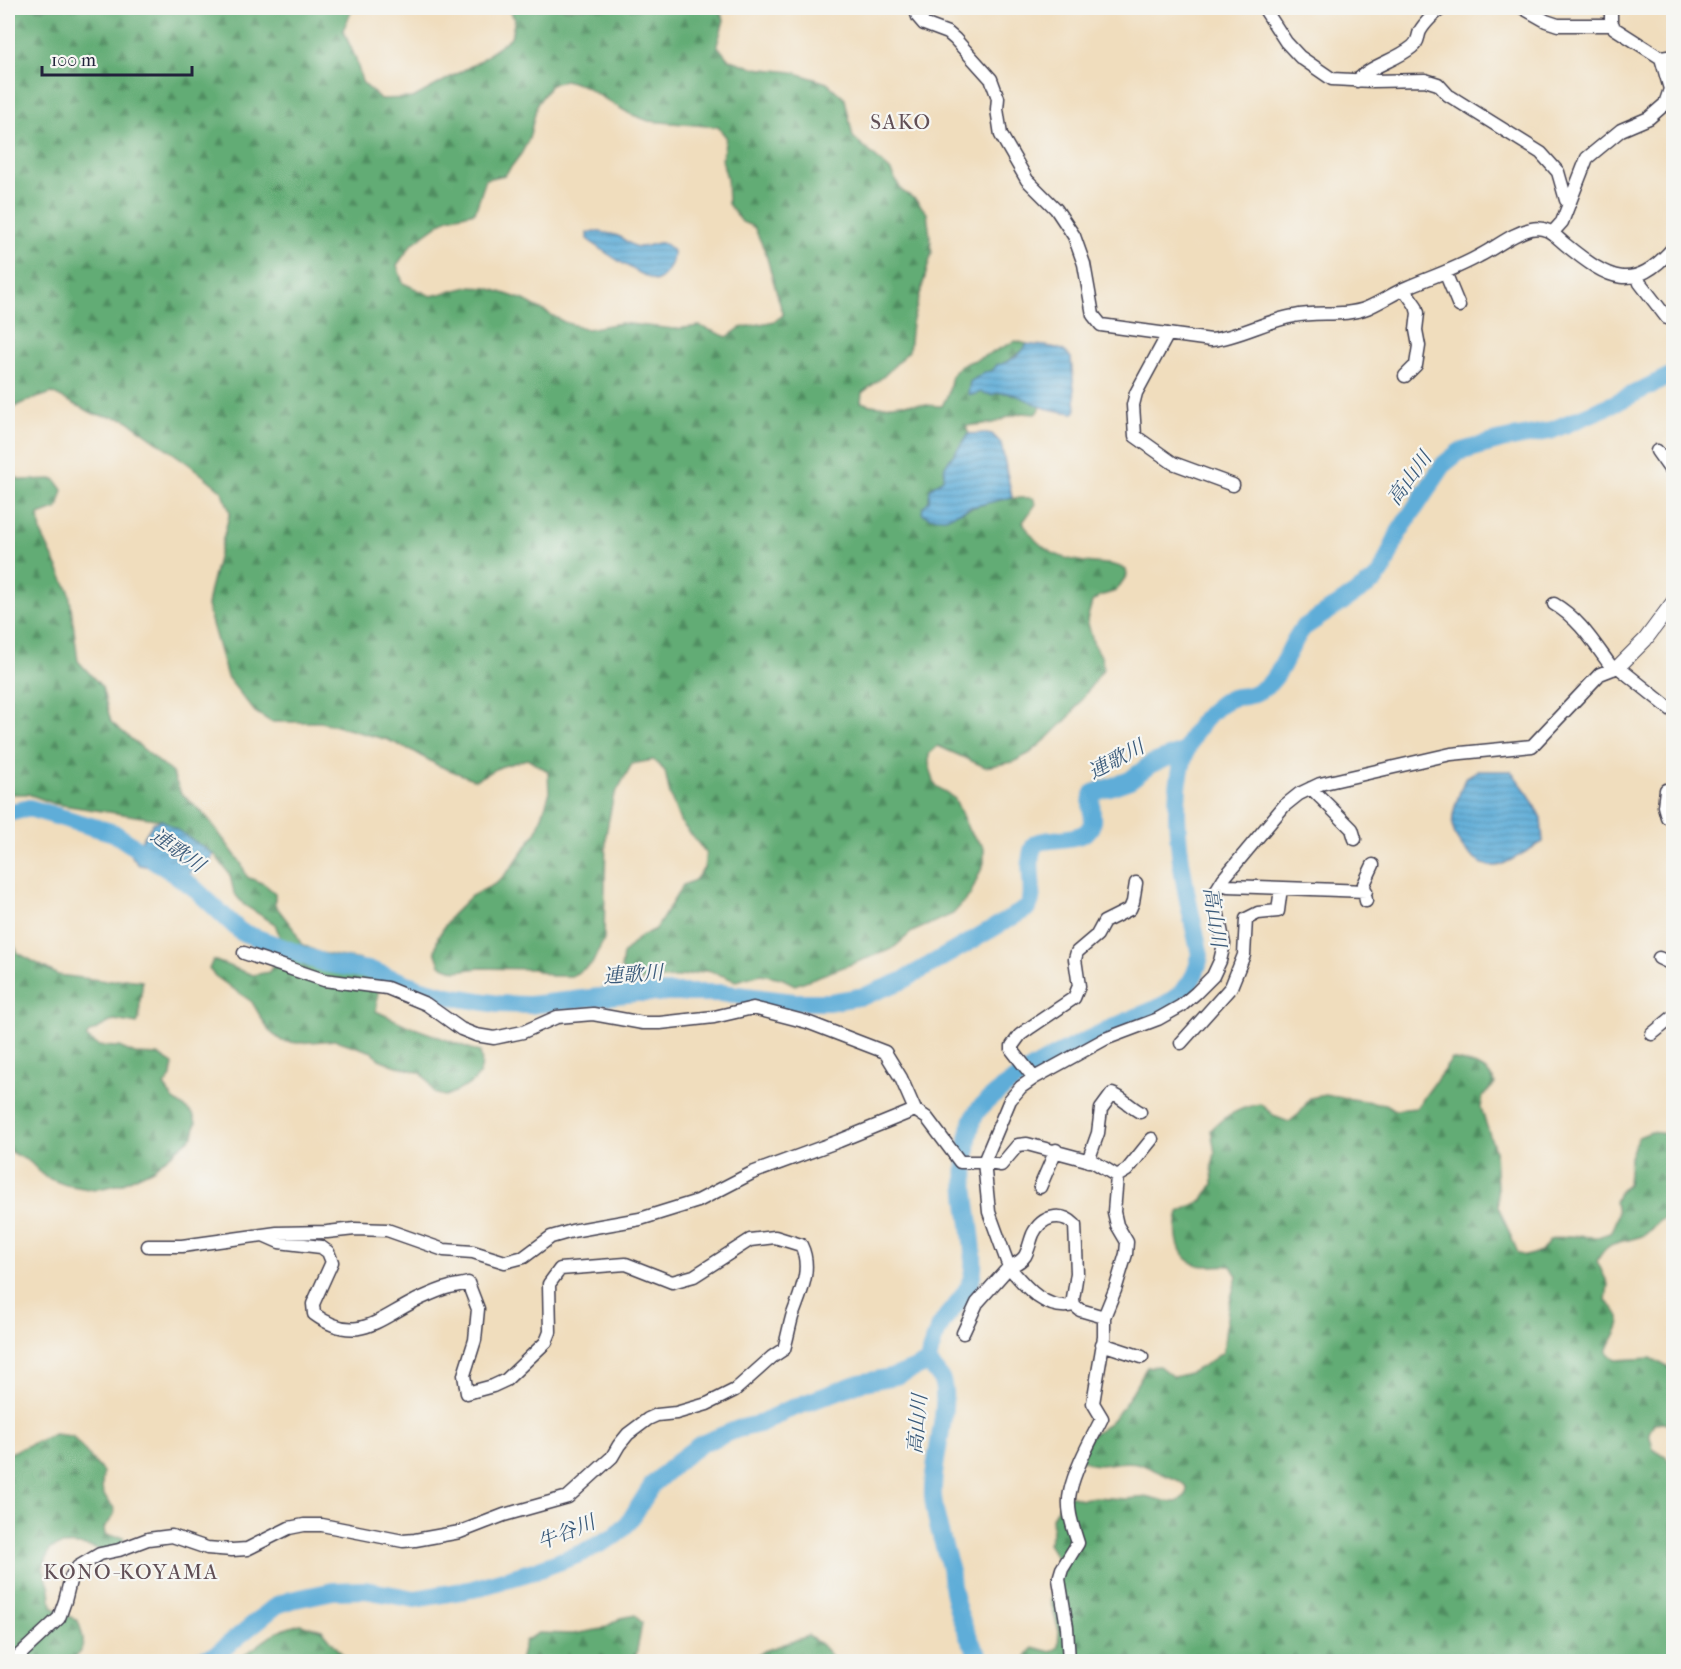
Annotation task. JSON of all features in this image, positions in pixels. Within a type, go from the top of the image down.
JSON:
[{"type":"street","points":[[915,8],[918,18],[924,24],[948,33],[991,79],[998,98],[997,109],[1001,135],[1027,180],[1056,209],[1074,236],[1084,264],[1095,320],[1101,325],[1211,340],[1296,315],[1352,312],[1480,256],[1516,233],[1535,228],[1553,232],[1580,255],[1611,276],[1638,277],[1658,264],[1674,247]]},
{"type":"street","points":[[1264,8],[1286,42],[1300,57],[1332,79],[1425,80],[1438,84],[1448,95],[1541,153],[1558,172],[1566,201],[1570,203]]},
{"type":"street","points":[[1357,81],[1363,74],[1400,57],[1415,45],[1421,29],[1438,10],[1443,8]]},
{"type":"street","points":[[1523,8],[1558,25],[1613,25],[1667,57],[1670,89],[1665,104],[1649,118],[1621,130],[1587,158],[1562,222],[1553,232]]},
{"type":"street","points":[[1611,8],[1613,25]]},
{"type":"street","points":[[1445,272],[1459,306]]},
{"type":"street","points":[[1638,277],[1640,283],[1667,318]]},
{"type":"street","points":[[1404,289],[1418,313],[1416,330],[1419,346],[1416,365],[1405,376]]},
{"type":"street","points":[[1168,334],[1136,393],[1133,405],[1135,436],[1173,463],[1233,485]]},
{"type":"street","points":[[1658,451],[1674,475]]},
{"type":"street","points":[[1074,1305],[1066,1307],[1031,1293],[1009,1267],[989,1212],[984,1162],[1010,1100],[1031,1073],[1105,1039],[1158,1019],[1181,1006],[1213,976],[1221,961],[1224,945],[1216,905],[1216,891],[1284,806],[1299,794],[1320,784],[1451,754],[1532,746],[1600,674],[1616,668],[1645,640],[1674,601]]},
{"type":"street","points":[[1554,604],[1579,624],[1616,668],[1674,712]]},
{"type":"street","points":[[1311,788],[1352,829],[1355,839]]},
{"type":"street","points":[[1667,817],[1664,798],[1666,790],[1674,788]]},
{"type":"street","points":[[1221,883],[1228,886],[1281,888],[1366,896],[1364,884],[1373,865]]},
{"type":"street","points":[[1031,1073],[1012,1050],[1012,1046],[1031,1027],[1074,998],[1078,986],[1075,959],[1077,952],[1097,935],[1104,922],[1130,909],[1136,883]]},
{"type":"street","points":[[1182,1043],[1231,987],[1244,955],[1246,919],[1258,913],[1278,911],[1281,888]]},
{"type":"street","points":[[244,954],[324,980],[387,988],[426,1004],[461,1029],[476,1035],[494,1038],[523,1032],[557,1017],[593,1014],[643,1023],[660,1023],[714,1017],[753,1008],[807,1022],[885,1052],[901,1078],[915,1110],[927,1118],[960,1162],[1001,1165],[1018,1145],[1027,1144],[1094,1162],[1117,1176]]},
{"type":"street","points":[[1659,958],[1674,965]]},
{"type":"street","points":[[1652,1034],[1674,1016]]},
{"type":"street","points":[[1088,1161],[1098,1133],[1101,1109],[1112,1094],[1140,1112]]},
{"type":"street","points":[[148,1246],[182,1246],[263,1235],[355,1229],[387,1230],[444,1250],[473,1252],[505,1262],[524,1257],[551,1237],[640,1219],[698,1201],[752,1173],[915,1110]]},
{"type":"street","points":[[1117,1176],[1127,1170],[1152,1139]]},
{"type":"street","points":[[1040,1187],[1056,1150]]},
{"type":"street","points":[[1069,1662],[1067,1627],[1059,1579],[1062,1569],[1078,1543],[1069,1509],[1070,1492],[1084,1454],[1102,1418],[1093,1403],[1104,1317],[1126,1254],[1127,1242],[1117,1225],[1114,1212],[1117,1176]]},
{"type":"street","points":[[963,1333],[977,1303],[1009,1267],[1024,1258],[1034,1233],[1044,1221],[1055,1216],[1070,1220],[1075,1226],[1077,1273],[1072,1299],[1074,1305],[1080,1310],[1104,1317]]},
{"type":"street","points":[[12,1662],[59,1618],[71,1577],[78,1567],[100,1554],[119,1550],[148,1539],[172,1536],[207,1548],[247,1549],[290,1528],[322,1525],[403,1541],[415,1540],[460,1532],[504,1515],[568,1497],[612,1457],[628,1434],[648,1419],[657,1414],[676,1413],[707,1404],[735,1390],[784,1349],[806,1276],[805,1253],[801,1245],[775,1237],[750,1240],[694,1276],[672,1282],[626,1264],[560,1269],[549,1284],[550,1332],[546,1342],[506,1380],[467,1393],[464,1375],[475,1340],[478,1309],[468,1283],[452,1286],[425,1297],[365,1328],[348,1330],[325,1322],[314,1314],[313,1304],[332,1262],[328,1252],[321,1247],[279,1242],[263,1235]]},
{"type":"street","points":[[1102,1344],[1142,1357]]},
{"type":"green space","points":[[8,8],[353,8],[343,30],[356,59],[362,82],[380,99],[413,98],[480,61],[511,37],[515,19],[507,8],[718,8],[724,20],[717,45],[728,59],[754,68],[793,72],[827,83],[845,99],[853,137],[890,170],[902,191],[915,199],[927,213],[932,252],[912,323],[909,351],[884,376],[862,393],[861,402],[875,406],[906,404],[942,406],[948,394],[952,375],[961,365],[1016,341],[1027,344],[1025,349],[992,371],[985,372],[970,382],[968,394],[981,392],[991,395],[1003,393],[1017,395],[1041,406],[1039,411],[1035,414],[1022,413],[994,423],[966,426],[969,434],[945,466],[943,479],[930,489],[929,502],[923,507],[945,518],[988,503],[1033,498],[1036,504],[1023,522],[1036,541],[1061,557],[1082,562],[1111,564],[1126,570],[1127,575],[1116,591],[1100,596],[1092,602],[1087,620],[1093,642],[1102,658],[1103,669],[1070,716],[1049,737],[1030,753],[1013,762],[985,767],[938,746],[929,754],[929,764],[935,785],[955,799],[969,831],[984,847],[984,863],[970,895],[953,914],[912,932],[892,949],[795,985],[781,978],[761,974],[736,981],[708,970],[675,978],[636,981],[621,969],[623,954],[639,937],[656,929],[683,885],[695,880],[704,868],[706,853],[680,821],[670,795],[665,771],[653,760],[632,764],[613,798],[606,834],[604,939],[592,964],[572,976],[551,976],[533,969],[480,968],[456,971],[440,965],[435,951],[438,937],[451,916],[471,896],[497,883],[511,868],[537,831],[549,795],[548,771],[527,759],[500,767],[475,780],[437,765],[388,740],[321,722],[271,722],[255,712],[227,677],[207,606],[230,512],[222,491],[190,465],[125,419],[94,414],[52,393],[22,403],[8,411]],"holes":[[[565,80],[582,85],[630,114],[649,121],[718,127],[726,137],[722,160],[727,179],[728,204],[742,222],[754,227],[765,251],[783,315],[775,321],[740,328],[727,337],[700,326],[674,329],[620,323],[587,329],[564,322],[524,300],[488,288],[468,287],[431,296],[403,283],[397,265],[412,244],[448,218],[475,212],[486,179],[505,175],[521,154],[529,139],[537,104],[551,85]]]},
{"type":"green space","points":[[8,473],[21,480],[55,479],[63,490],[58,508],[39,515],[41,533],[69,591],[78,661],[102,687],[111,722],[172,773],[181,793],[206,816],[241,863],[247,877],[264,884],[275,893],[275,905],[295,931],[301,944],[320,953],[360,960],[376,968],[379,980],[376,1011],[406,1025],[480,1052],[481,1069],[478,1076],[468,1086],[445,1096],[434,1093],[421,1073],[379,1059],[372,1052],[336,1040],[298,1043],[282,1041],[269,1031],[252,1002],[215,976],[209,969],[213,960],[253,975],[269,972],[278,956],[280,937],[275,924],[244,905],[234,893],[230,875],[216,856],[162,820],[55,804],[28,794],[8,794]]},
{"type":"green space","points":[[8,937],[18,953],[58,975],[107,981],[125,979],[142,981],[137,1024],[114,1020],[89,1033],[86,1037],[99,1046],[119,1047],[135,1054],[159,1055],[173,1064],[171,1077],[164,1086],[173,1099],[193,1114],[196,1122],[193,1136],[153,1169],[121,1184],[94,1190],[66,1185],[45,1177],[30,1162],[8,1150]]},
{"type":"green space","points":[[1452,1059],[1483,1069],[1495,1084],[1483,1096],[1481,1108],[1495,1151],[1498,1206],[1518,1253],[1525,1256],[1541,1252],[1550,1240],[1567,1236],[1598,1237],[1610,1233],[1617,1214],[1615,1202],[1620,1190],[1628,1184],[1630,1157],[1638,1137],[1651,1132],[1667,1134],[1673,1144],[1673,1212],[1644,1235],[1612,1244],[1597,1261],[1608,1284],[1606,1301],[1614,1309],[1620,1321],[1607,1352],[1615,1360],[1651,1358],[1673,1370],[1673,1425],[1663,1422],[1654,1423],[1649,1433],[1653,1449],[1667,1458],[1673,1468],[1673,1661],[1026,1662],[1026,1656],[1033,1647],[1051,1652],[1058,1647],[1059,1631],[1050,1599],[1060,1563],[1048,1544],[1053,1531],[1052,1517],[1065,1496],[1081,1499],[1149,1497],[1177,1502],[1186,1495],[1187,1488],[1182,1483],[1144,1465],[1129,1462],[1093,1464],[1078,1457],[1078,1451],[1086,1439],[1117,1415],[1147,1367],[1159,1366],[1173,1377],[1180,1376],[1193,1371],[1223,1352],[1228,1309],[1237,1276],[1231,1266],[1202,1266],[1190,1261],[1181,1250],[1177,1235],[1179,1212],[1203,1200],[1213,1184],[1212,1167],[1215,1153],[1211,1130],[1234,1113],[1260,1104],[1276,1117],[1289,1122],[1299,1114],[1310,1098],[1325,1095],[1385,1104],[1395,1110],[1416,1108]]},
{"type":"green space","points":[[54,1434],[72,1436],[103,1472],[103,1493],[115,1511],[104,1528],[105,1535],[123,1537],[123,1546],[115,1554],[74,1545],[50,1549],[43,1568],[50,1589],[52,1607],[78,1621],[83,1638],[82,1647],[71,1661],[8,1662],[8,1454]]},
{"type":"green space","points":[[635,1615],[642,1623],[635,1661],[520,1661],[525,1641],[539,1633],[573,1634],[602,1629],[621,1618]]},
{"type":"green space","points":[[300,1624],[322,1630],[348,1661],[236,1661],[278,1631]]},
{"type":"green space","points":[[808,1636],[821,1644],[836,1661],[750,1661],[764,1651]]},
{"type":"water","points":[[594,231],[618,236],[636,247],[664,244],[673,251],[671,265],[663,276],[655,281],[620,262],[587,239],[587,233]]},
{"type":"water","points":[[1027,344],[1057,348],[1063,350],[1071,358],[1076,409],[1074,413],[1044,407],[1010,393],[968,394],[970,382],[985,372],[992,371],[997,365],[1014,358]]},
{"type":"water","points":[[969,434],[992,434],[1001,443],[1012,497],[971,507],[945,518],[929,517],[922,513],[923,507],[929,501],[930,489],[943,479],[945,466]]},
{"type":"water","points":[[1477,771],[1511,771],[1529,795],[1541,818],[1543,842],[1497,866],[1485,865],[1472,857],[1460,845],[1453,826],[1454,808],[1465,778]]},
{"type":"water","points":[[162,820],[213,854],[211,860],[185,875],[175,875],[166,869],[139,865],[131,856],[132,850],[141,842],[153,823]]},
{"type":"waterway","name":"高山川","points":[[983,1662],[967,1635],[960,1616],[936,1514],[933,1483],[943,1421],[944,1392],[941,1379],[928,1363],[932,1345],[940,1327],[963,1295],[972,1277],[973,1251],[965,1173],[968,1139],[975,1116],[992,1097],[1027,1072],[1087,1040],[1162,1006],[1176,997],[1190,983],[1200,955],[1181,863],[1177,796],[1182,765],[1192,737],[1210,713],[1220,704],[1234,697],[1252,694],[1270,683],[1280,670],[1303,628],[1374,581],[1382,571],[1399,532],[1444,464],[1459,452],[1501,440],[1550,431],[1609,406],[1674,374]]},
{"type":"waterway","name":"連歌川","points":[[8,813],[29,808],[114,833],[192,886],[241,932],[324,963],[373,971],[418,988],[448,996],[498,1004],[529,1005],[635,993],[721,993],[794,1002],[829,1002],[864,996],[902,981],[1026,909],[1032,896],[1030,859],[1036,843],[1084,833],[1090,829],[1092,822],[1093,793],[1130,780],[1151,764],[1185,751]]},
{"type":"waterway","name":"牛谷川","points":[[191,1662],[214,1656],[277,1605],[291,1600],[333,1591],[365,1590],[415,1599],[473,1589],[534,1571],[582,1553],[615,1536],[629,1522],[653,1484],[701,1444],[738,1429],[763,1423],[785,1411],[859,1383],[896,1376],[928,1363]]},
{"type":"district","name":"SAKO","points":[[901,122]]},
{"type":"district","name":"KONO-KOYAMA","points":[[131,1572]]}]
